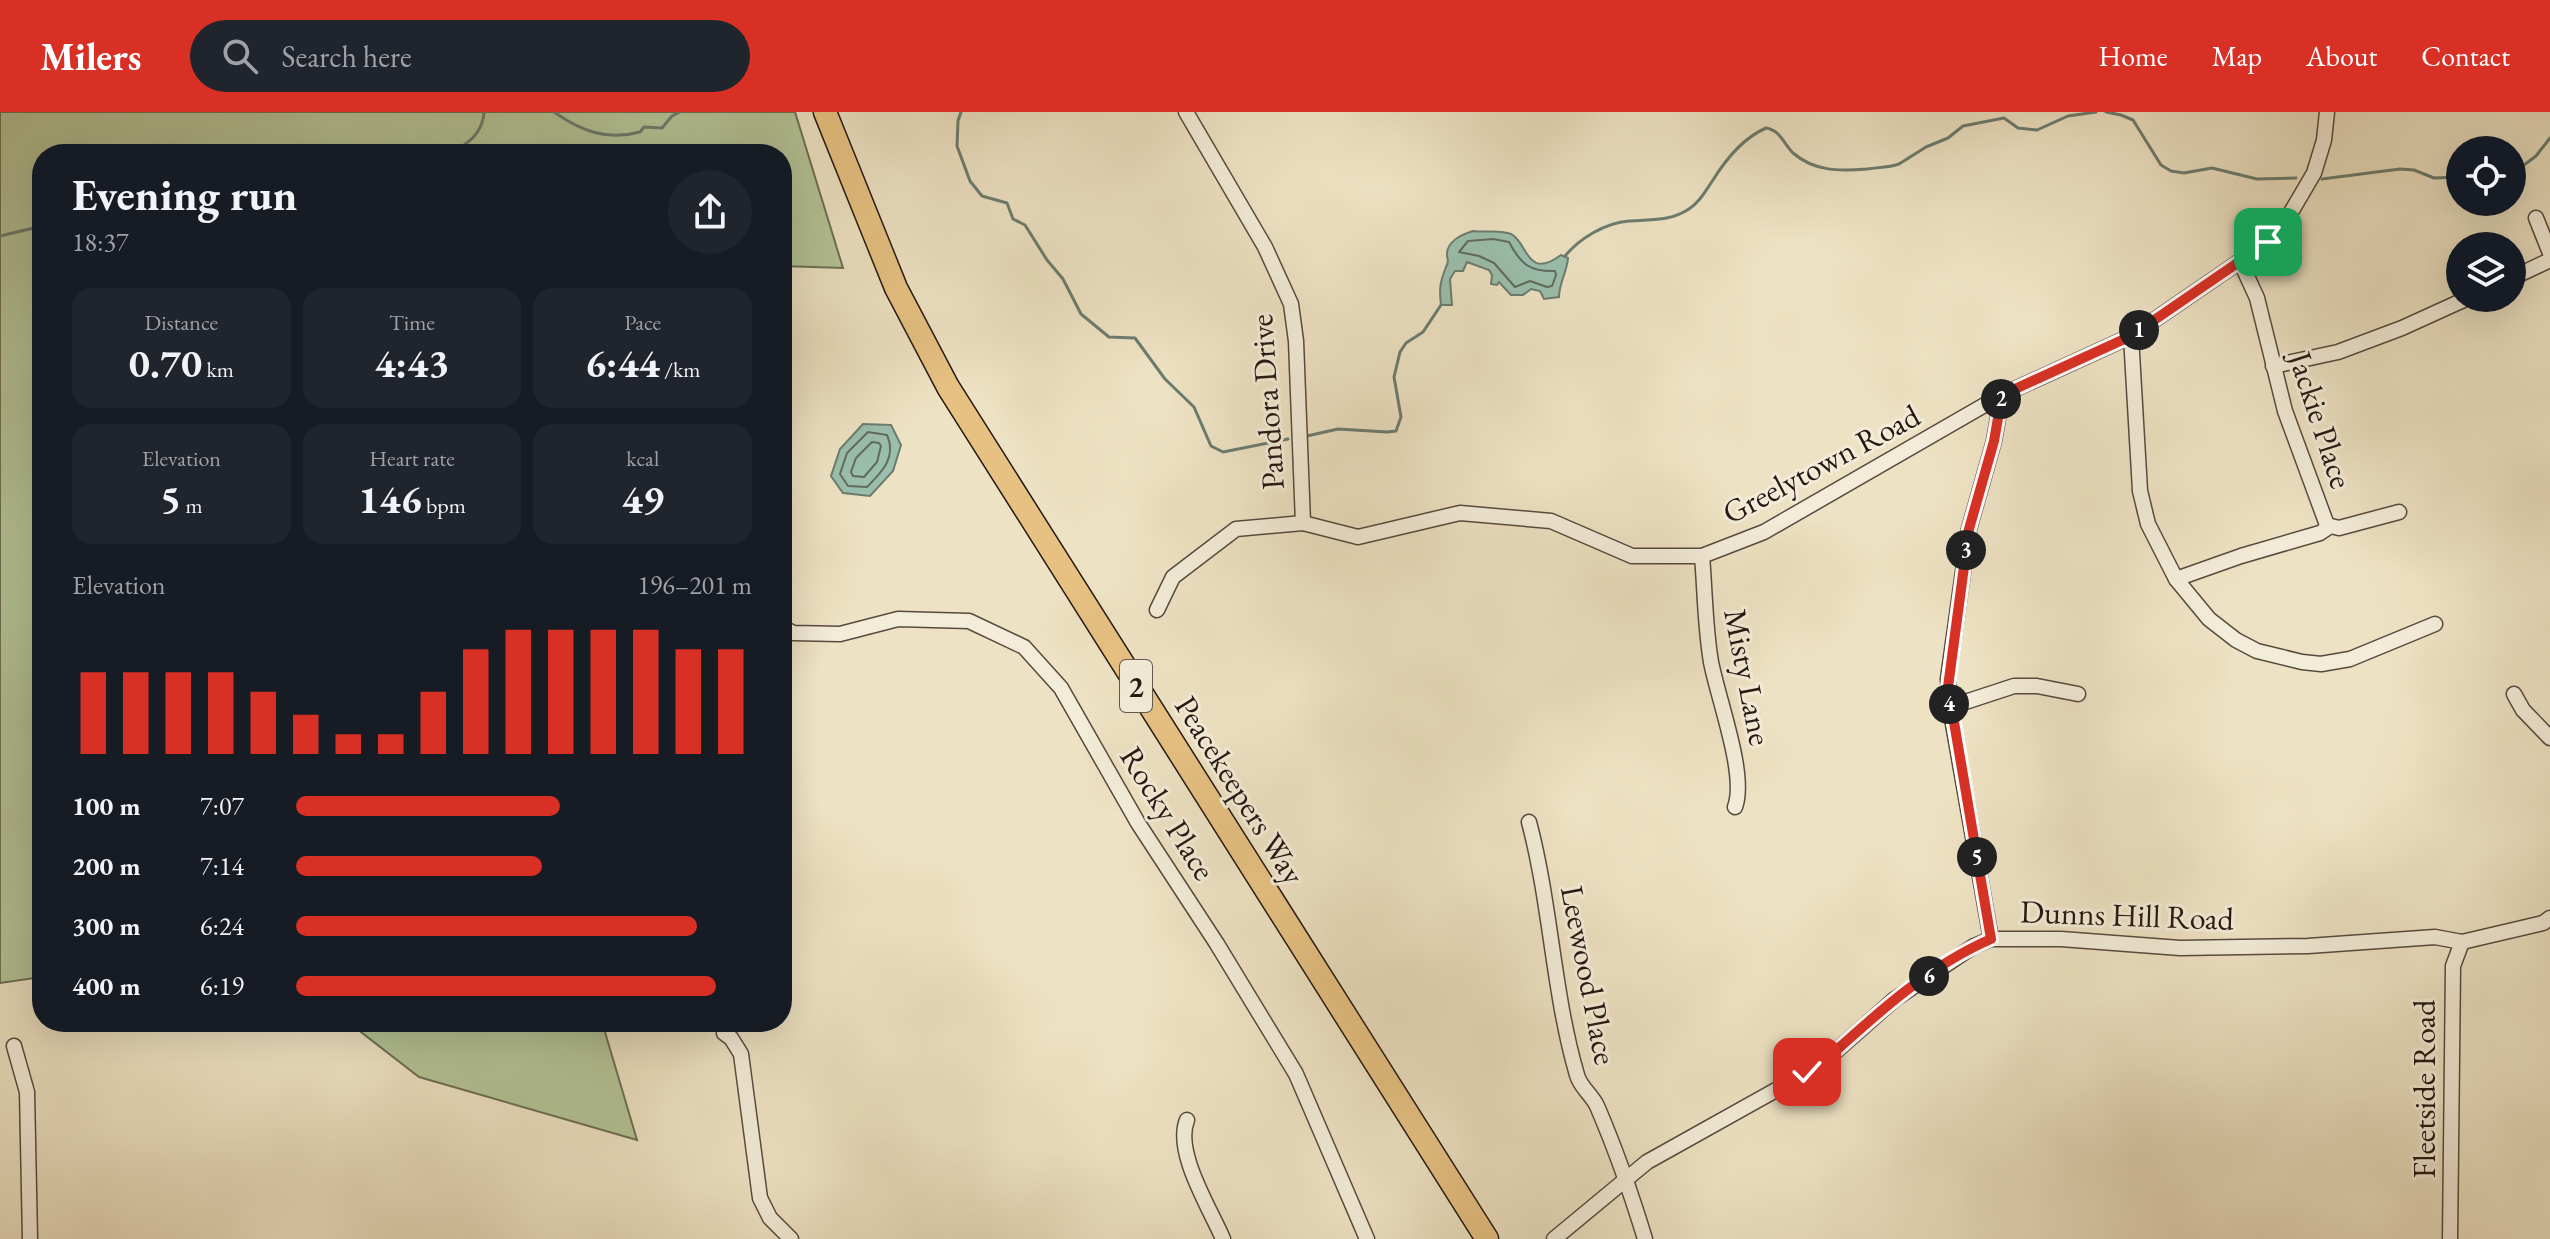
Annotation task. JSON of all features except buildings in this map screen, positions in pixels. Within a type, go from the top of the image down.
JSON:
[{"type":"highway","name":"Peacekeepers Way","points":[[825,112],[896,288],[948,387],[1487,1239]]},
{"type":"street","name":"Pandora Drive","points":[[1186,112],[1272,260],[1291,304],[1296,341],[1303,523]]},
{"type":"street","name":"Greelytown Road","points":[[1157,610],[1173,577],[1236,529],[1303,523],[1358,537],[1460,513],[1551,521],[1632,556],[1702,556],[1764,532],[2002,395],[2131,336],[2268,242],[2301,198],[2314,173],[2324,140],[2327,112]]},
{"type":"street","points":[[2536,218],[2550,253]]},
{"type":"street","points":[[2526,271],[2550,260]]},
{"type":"street","name":"Jackie Place","points":[[2240,261],[2257,298],[2285,411],[2329,527],[2339,528],[2399,512]]},
{"type":"street","points":[[2273,366],[2338,352],[2446,308]]},
{"type":"street","points":[[2131,336],[2140,491],[2148,524],[2176,579],[2209,619],[2236,640],[2257,651],[2302,662],[2330,663],[2350,659],[2435,624]]},
{"type":"street","points":[[1991,939],[1950,707],[1948,679],[1969,529],[1994,441],[2002,395]]},
{"type":"street","points":[[2176,579],[2320,533],[2329,527]]},
{"type":"street","name":"Misty Lane","points":[[1702,556],[1711,660],[1738,773],[1739,794],[1735,807]]},
{"type":"street","name":"Rocky Place","points":[[792,632],[840,634],[898,619],[969,621],[1024,647],[1061,688],[1138,823],[1296,1074],[1367,1239]]},
{"type":"street","points":[[1950,707],[2014,686],[2037,686],[2078,694]]},
{"type":"street","points":[[2514,694],[2523,710],[2550,738]]},
{"type":"street","name":"Leewood Place","points":[[1529,822],[1540,863],[1549,931],[1578,1079],[1595,1102],[1627,1178],[1645,1239]]},
{"type":"street","name":"Dunns Hill Road","points":[[1554,1239],[1647,1162],[1819,1066],[1895,999],[1974,946],[1991,939],[2061,939],[2180,948],[2308,946],[2435,937],[2462,942],[2543,923],[2550,918]]},
{"type":"street","name":"Fleetside Road","points":[[2450,1239],[2453,966],[2462,942]]},
{"type":"street","points":[[724,1033],[741,1054],[760,1198],[770,1218],[791,1239]]},
{"type":"street","points":[[14,1046],[27,1092],[30,1239]]},
{"type":"street","points":[[1187,1120],[1183,1132],[1185,1152],[1223,1239]]},
{"type":"shaded area","points":[[0,112],[795,112],[843,268],[792,266],[792,144],[32,144],[32,978],[0,983]]},
{"type":"shaded area","points":[[361,1032],[605,1032],[637,1140],[419,1077]]},
{"type":"water","points":[[1473,231],[1511,234],[1534,262],[1541,264],[1561,255],[1568,258],[1559,297],[1544,299],[1540,291],[1531,289],[1523,295],[1511,295],[1499,282],[1497,285],[1491,284],[1489,270],[1467,262],[1463,271],[1455,271],[1450,279],[1452,305],[1441,305],[1440,286],[1448,263],[1448,249],[1456,239]]},
{"type":"water","points":[[863,424],[891,425],[901,445],[893,471],[870,496],[843,493],[831,476],[840,449]]},
{"type":"waterway","points":[[465,144],[481,126],[484,112]]},
{"type":"waterway","points":[[554,112],[584,129],[605,135],[628,135],[640,132],[644,127],[662,128],[680,112]]},
{"type":"waterway","points":[[961,112],[957,146],[970,181],[982,196],[1007,203],[1013,219],[1025,225],[1063,279],[1081,314],[1109,337],[1135,338],[1165,379],[1194,407],[1211,446],[1223,452],[1288,439]]},
{"type":"waterway","points":[[1565,256],[1578,243],[1602,228],[1629,221],[1667,218],[1689,209],[1736,150],[1766,128],[1775,131],[1793,153],[1810,164],[1828,169],[1857,170],[1899,164],[1948,138],[1963,126],[2004,118],[2018,128],[2037,130],[2068,116],[2096,112]]},
{"type":"waterway","points":[[2106,112],[2133,120],[2161,165],[2171,171],[2184,173],[2212,168],[2257,179],[2296,178]]},
{"type":"waterway","points":[[2526,164],[2550,138]]},
{"type":"waterway","points":[[2322,179],[2400,169],[2414,170],[2434,178],[2446,178]]},
{"type":"waterway","points":[[0,236],[32,228]]},
{"type":"waterway","points":[[1307,436],[1338,429],[1396,431],[1401,417],[1394,377],[1400,352],[1406,343],[1423,332],[1441,305]]},
{"type":"route","points":[[1807,1072],[1819,1066],[1895,999],[1974,946],[1991,939],[1950,707],[1948,679],[1969,529],[1994,441],[2002,395],[2131,336],[2268,242]]}]
